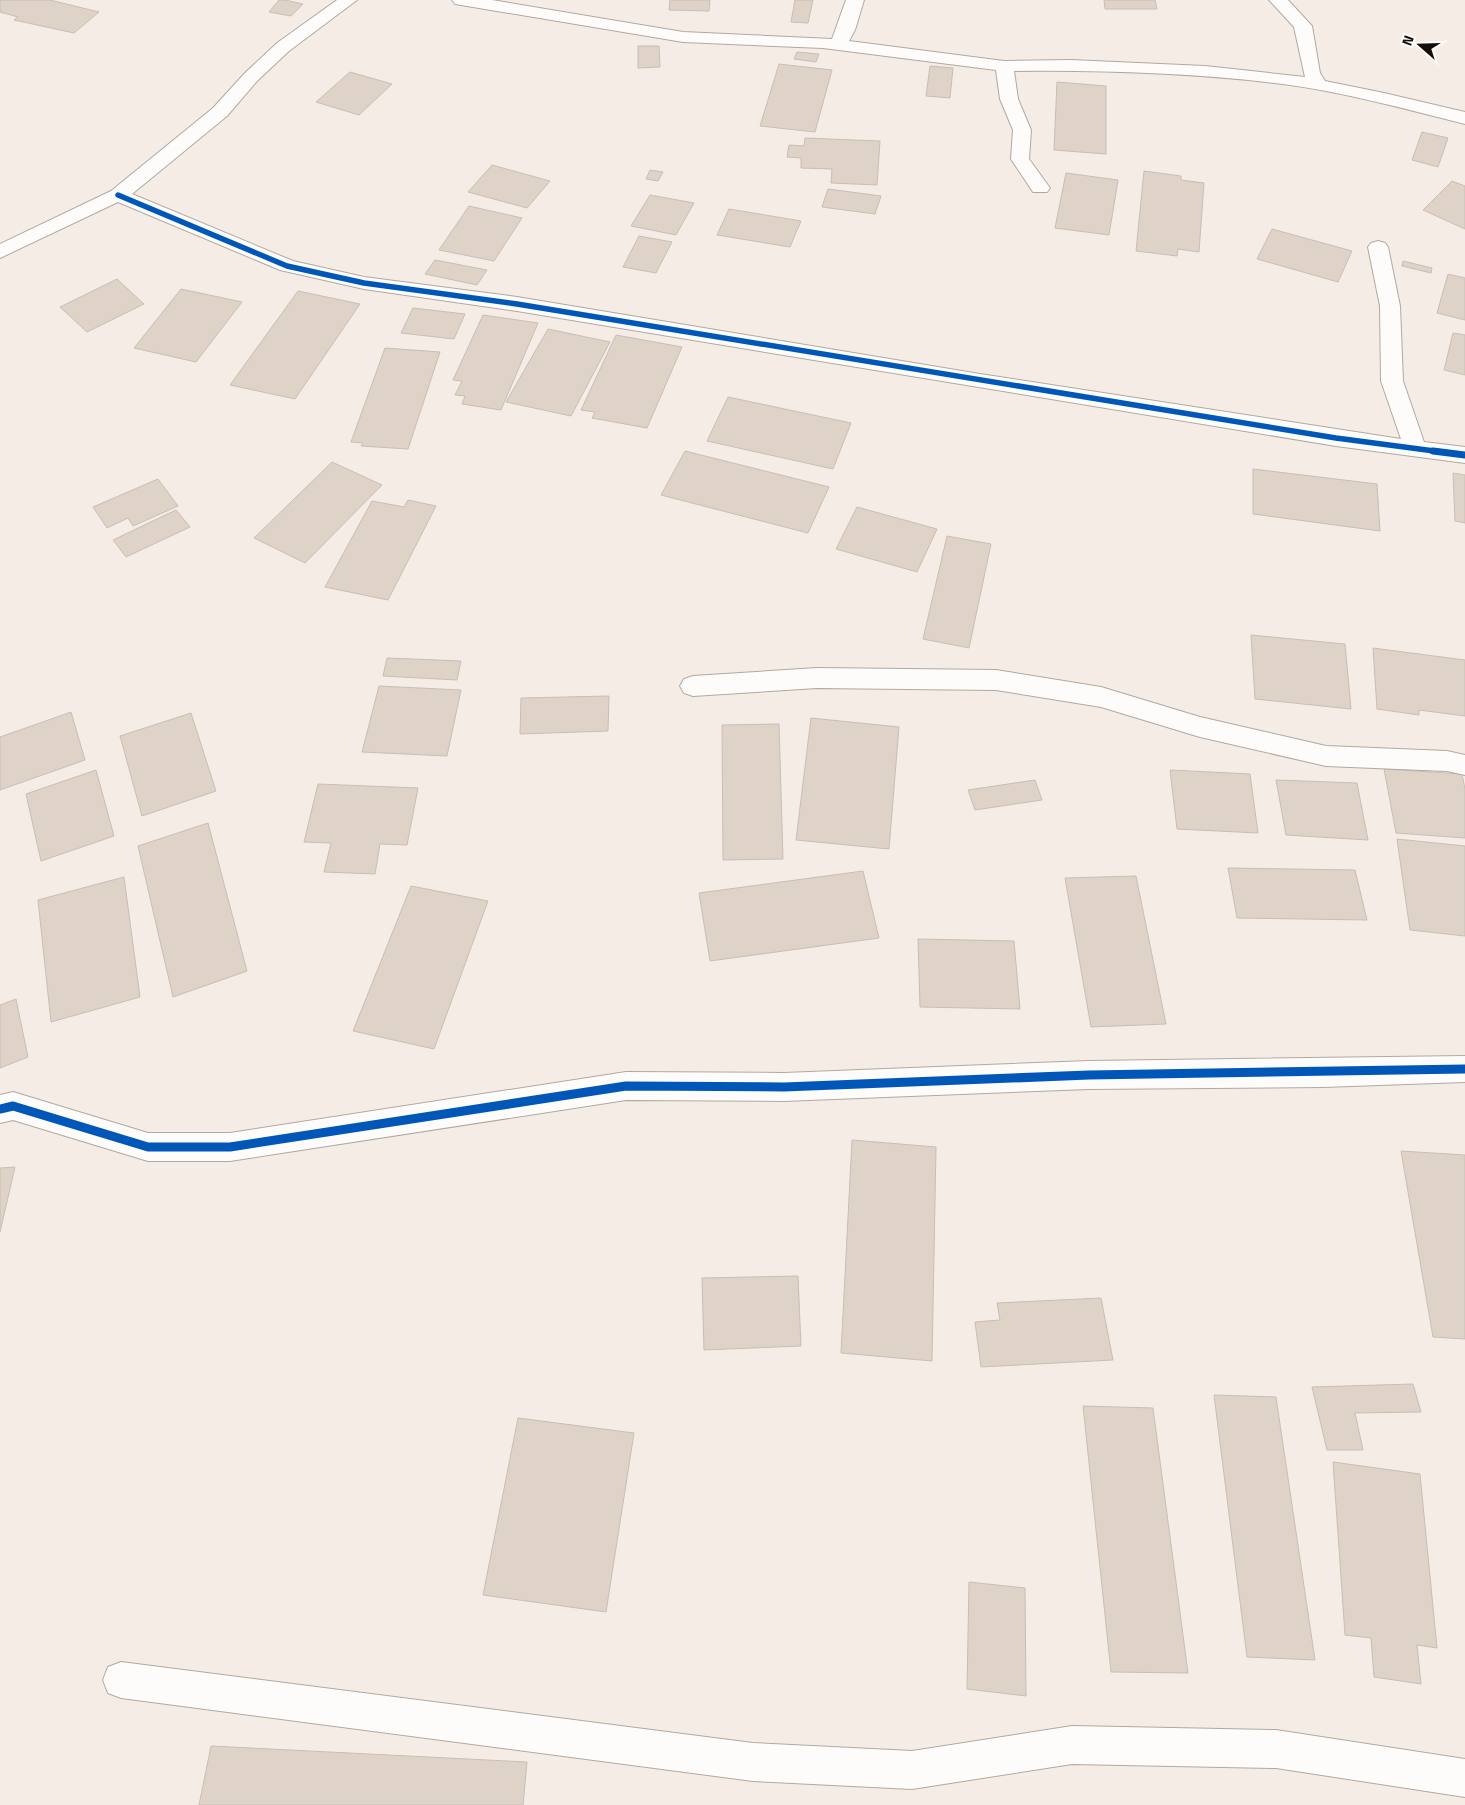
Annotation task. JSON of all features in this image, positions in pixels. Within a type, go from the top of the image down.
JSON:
[{"type":"street","points":[[0,233],[8,248],[118,195],[220,112],[250,76],[283,47],[348,0]]},
{"type":"street","points":[[461,0],[683,38],[838,44],[1004,66],[1072,65],[1205,71],[1285,79],[1384,98],[1465,118]]},
{"type":"street","points":[[838,44],[846,30],[855,0]]},
{"type":"street","points":[[1278,0],[1303,26],[1311,73],[1319,86]]},
{"type":"street","points":[[1004,66],[1009,99],[1022,130],[1020,159],[1040,188]]},
{"type":"street","points":[[118,195],[287,266],[364,283],[517,304],[980,382],[1465,455]]},
{"type":"street","points":[[1378,247],[1390,306],[1392,381],[1415,448]]},
{"type":"street","points":[[693,686],[817,678],[996,680],[1101,697],[1200,727],[1271,745],[1326,756],[1447,761],[1465,765]]},
{"type":"street","points":[[0,1109],[13,1106],[148,1147],[230,1147],[626,1086],[784,1087],[1089,1075],[1323,1073],[1465,1069]]},
{"type":"street","points":[[121,1680],[753,1762],[912,1770],[1072,1745],[1266,1748],[1465,1778]]},
{"type":"building","points":[[0,0],[50,0],[99,12],[74,33],[14,20],[18,17],[0,12]]},
{"type":"building","points":[[279,0],[303,4],[291,16],[269,12]]},
{"type":"building","points":[[670,0],[710,0],[709,11],[669,10]]},
{"type":"building","points":[[795,0],[813,0],[808,23],[791,22]]},
{"type":"building","points":[[1104,0],[1155,0],[1157,9],[1105,9]]},
{"type":"building","points":[[638,46],[659,46],[660,67],[638,68]]},
{"type":"building","points":[[797,52],[819,54],[816,62],[794,59]]},
{"type":"building","points":[[779,64],[832,70],[815,132],[760,126]]},
{"type":"building","points":[[930,66],[953,68],[950,98],[926,96]]},
{"type":"building","points":[[350,72],[392,84],[359,115],[316,102]]},
{"type":"building","points":[[1057,82],[1106,86],[1106,154],[1054,150]]},
{"type":"building","points":[[1422,132],[1448,138],[1438,167],[1412,160]]},
{"type":"building","points":[[805,138],[880,141],[877,185],[831,183],[832,169],[801,168],[801,158],[787,157],[789,145],[804,146]]},
{"type":"building","points":[[492,165],[550,181],[527,208],[468,192]]},
{"type":"building","points":[[650,170],[663,172],[658,181],[646,179]]},
{"type":"building","points":[[1144,171],[1181,176],[1181,180],[1204,183],[1199,252],[1178,249],[1177,256],[1136,251]]},
{"type":"building","points":[[1066,173],[1118,180],[1109,235],[1055,228]]},
{"type":"building","points":[[1452,181],[1465,186],[1465,229],[1423,210]]},
{"type":"building","points":[[828,189],[881,196],[875,214],[822,207]]},
{"type":"building","points":[[650,195],[694,203],[676,235],[631,226]]},
{"type":"building","points":[[469,206],[522,218],[494,261],[439,250]]},
{"type":"building","points":[[729,209],[801,221],[790,247],[717,235]]},
{"type":"building","points":[[1272,229],[1352,251],[1338,282],[1257,259]]},
{"type":"building","points":[[639,236],[672,242],[656,273],[623,267]]},
{"type":"building","points":[[435,260],[487,270],[477,285],[425,274]]},
{"type":"building","points":[[1403,261],[1432,268],[1431,273],[1402,266]]},
{"type":"building","points":[[1448,274],[1465,278],[1465,320],[1437,313]]},
{"type":"building","points":[[117,279],[144,304],[87,332],[60,307]]},
{"type":"building","points":[[181,289],[242,302],[196,362],[134,348]]},
{"type":"building","points":[[298,291],[360,304],[295,399],[230,385]]},
{"type":"building","points":[[413,308],[465,314],[454,339],[401,333]]},
{"type":"building","points":[[483,315],[538,323],[501,410],[462,404],[465,396],[455,395],[462,381],[453,380]]},
{"type":"building","points":[[548,329],[610,342],[571,416],[506,402]]},
{"type":"building","points":[[1453,333],[1465,335],[1465,375],[1444,370]]},
{"type":"building","points":[[616,335],[682,347],[647,428],[592,418],[595,412],[581,410]]},
{"type":"building","points":[[385,348],[440,352],[408,449],[361,446],[363,443],[351,442]]},
{"type":"building","points":[[728,397],[851,423],[833,469],[707,441]]},
{"type":"building","points":[[685,451],[829,487],[808,533],[661,495]]},
{"type":"building","points":[[332,462],[382,485],[305,563],[254,538]]},
{"type":"building","points":[[1253,469],[1377,484],[1380,531],[1253,514]]},
{"type":"building","points":[[1453,473],[1465,475],[1465,523],[1455,521]]},
{"type":"building","points":[[158,479],[178,506],[133,526],[128,518],[107,528],[93,507]]},
{"type":"building","points":[[408,500],[436,506],[388,600],[325,587],[372,501],[404,507]]},
{"type":"building","points":[[857,507],[937,529],[917,572],[836,549]]},
{"type":"building","points":[[176,510],[190,527],[126,557],[113,540]]},
{"type":"building","points":[[947,536],[991,544],[969,648],[923,639]]},
{"type":"building","points":[[1251,635],[1345,644],[1351,709],[1255,699]]},
{"type":"building","points":[[1373,648],[1465,660],[1465,716],[1419,710],[1419,715],[1377,709]]},
{"type":"building","points":[[387,658],[461,661],[457,680],[383,676]]},
{"type":"building","points":[[379,686],[461,690],[447,756],[362,752]]},
{"type":"building","points":[[609,696],[608,731],[520,734],[521,698]]},
{"type":"building","points":[[71,712],[85,760],[0,790],[0,737]]},
{"type":"building","points":[[191,713],[216,791],[142,816],[120,736]]},
{"type":"building","points":[[811,718],[899,727],[889,849],[796,840]]},
{"type":"building","points":[[779,724],[783,859],[723,860],[722,725]]},
{"type":"building","points":[[1384,769],[1462,774],[1465,789],[1465,838],[1396,833]]},
{"type":"building","points":[[96,770],[114,836],[41,861],[26,794]]},
{"type":"building","points":[[1170,770],[1250,774],[1258,833],[1177,829]]},
{"type":"building","points":[[1035,780],[1042,800],[975,810],[968,790]]},
{"type":"building","points":[[1276,780],[1357,783],[1368,840],[1286,835]]},
{"type":"building","points":[[318,784],[418,788],[407,845],[380,844],[375,874],[324,872],[331,843],[304,842]]},
{"type":"building","points":[[208,823],[247,971],[173,997],[138,846]]},
{"type":"building","points":[[1397,839],[1465,846],[1465,936],[1410,930]]},
{"type":"building","points":[[1228,868],[1355,870],[1367,920],[1237,918]]},
{"type":"building","points":[[863,871],[879,938],[710,961],[699,893]]},
{"type":"building","points":[[1136,876],[1166,1024],[1091,1027],[1065,878]]},
{"type":"building","points":[[124,877],[140,997],[51,1022],[38,900]]},
{"type":"building","points":[[411,886],[488,901],[434,1049],[353,1031]]},
{"type":"building","points":[[918,939],[1014,941],[1020,1009],[920,1007]]},
{"type":"building","points":[[16,999],[28,1057],[0,1068],[0,1005]]},
{"type":"building","points":[[852,1140],[936,1147],[932,1361],[841,1353]]},
{"type":"building","points":[[1401,1151],[1465,1155],[1465,1339],[1433,1337]]},
{"type":"building","points":[[15,1167],[0,1232],[0,1168]]},
{"type":"building","points":[[798,1276],[801,1346],[704,1350],[702,1278]]},
{"type":"building","points":[[1101,1298],[1113,1360],[981,1367],[975,1322],[1000,1320],[997,1303]]},
{"type":"building","points":[[1413,1384],[1421,1412],[1355,1413],[1363,1450],[1327,1450],[1312,1387]]},
{"type":"building","points":[[1214,1395],[1276,1397],[1315,1660],[1247,1657]]},
{"type":"building","points":[[1083,1406],[1153,1408],[1188,1673],[1111,1672]]},
{"type":"building","points":[[518,1418],[634,1433],[606,1612],[483,1595]]},
{"type":"building","points":[[1333,1462],[1420,1474],[1437,1648],[1417,1645],[1421,1684],[1374,1677],[1371,1638],[1345,1635]]},
{"type":"building","points":[[969,1582],[1025,1588],[1026,1696],[967,1689]]},
{"type":"building","points":[[211,1746],[527,1762],[523,1805],[199,1805]]},
{"type":"cycle path","points":[[118,195],[287,266],[364,283],[517,304],[1336,438],[1465,455]]},
{"type":"cycle path","points":[[0,1109],[13,1106],[148,1147],[230,1147],[626,1086],[784,1087],[1089,1075],[1323,1073],[1465,1069]]}]
